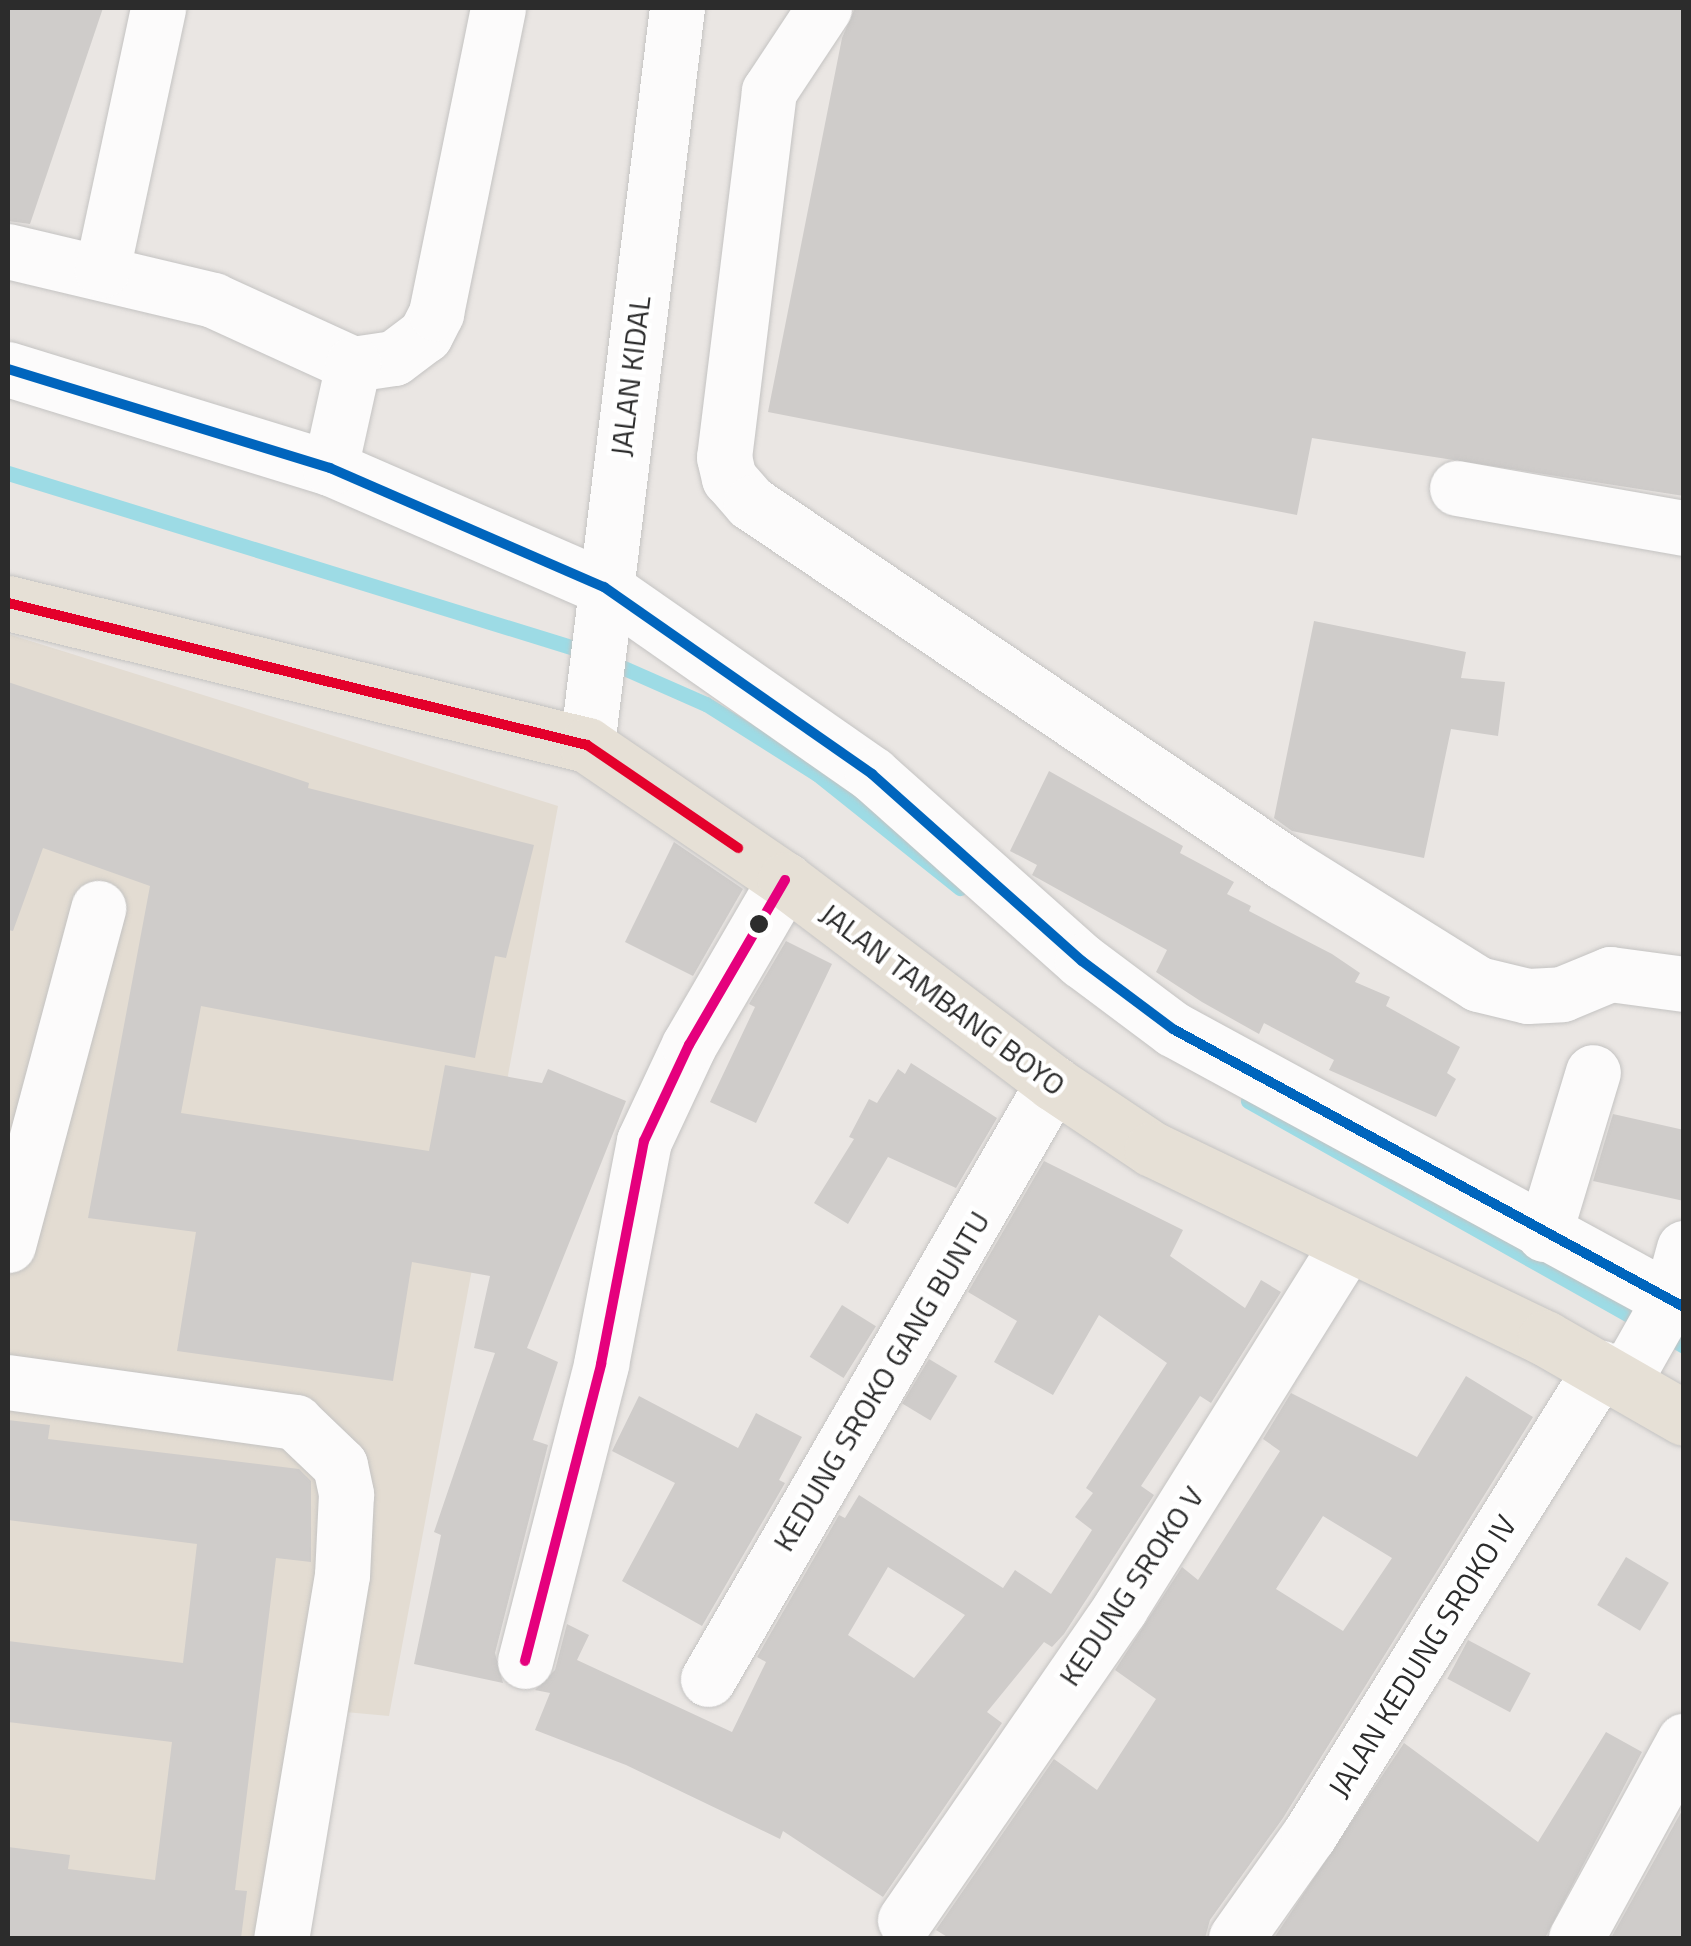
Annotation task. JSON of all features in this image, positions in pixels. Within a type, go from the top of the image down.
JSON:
[{"type":"main road","name":"JALAN TAMBANG BOYO","points":[[8,602],[589,722],[786,880],[1053,1083],[1152,1149],[1618,1372],[1684,1418]]},
{"type":"street","points":[[102,270],[158,8]]},
{"type":"street","points":[[8,250],[213,300],[353,364],[394,358],[432,326],[498,8]]},
{"type":"street","points":[[824,8],[769,92],[724,456],[729,478],[768,514],[1283,862],[1478,984],[1528,996],[1562,994],[1610,974],[1684,984]]},
{"type":"street","name":"JALAN KIDAL","points":[[589,722],[664,10]]},
{"type":"street","points":[[330,468],[353,364]]},
{"type":"street","points":[[8,369],[330,468],[602,602],[872,774],[1082,962],[1173,1028],[1544,1234],[1674,1293]]},
{"type":"street","points":[[1457,488],[1684,528]]},
{"type":"street","points":[[525,1661],[601,1364],[648,1130],[689,1044],[786,880]]},
{"type":"street","points":[[8,1245],[98,908]]},
{"type":"street","points":[[1544,1234],[1594,1072]]},
{"type":"street","name":"KEDUNG SROKO GANG BUNTU","points":[[708,1679],[1053,1083]]},
{"type":"street","name":"KEDUNG SROKO V","points":[[905,1920],[1120,1608],[1347,1245]]},
{"type":"street","name":"JALAN KEDUNG SROKO IV","points":[[1236,1938],[1674,1293]]},
{"type":"street","points":[[8,1382],[295,1422],[340,1465],[346,1494],[342,1575],[281,1938]]},
{"type":"street","points":[[1576,1938],[1684,1741]]},
{"type":"shaded area","points":[[8,634],[558,806],[389,1716],[334,1711],[305,1938],[8,1938]]},
{"type":"building","points":[[8,8],[103,8],[30,224],[8,221]]},
{"type":"building","points":[[855,8],[1684,8],[1684,496],[1312,438],[1297,515],[768,412],[842,38]]},
{"type":"building","points":[[1314,621],[1466,652],[1461,678],[1505,682],[1498,736],[1451,729],[1424,858],[1292,831],[1274,818]]},
{"type":"building","points":[[8,682],[309,783],[308,788],[534,845],[506,958],[495,956],[475,1058],[201,1006],[181,1113],[429,1151],[445,1065],[542,1083],[548,1069],[626,1101],[527,1348],[558,1362],[533,1440],[548,1445],[495,1653],[503,1683],[414,1664],[441,1535],[434,1532],[495,1353],[474,1348],[490,1276],[412,1262],[393,1381],[177,1351],[196,1232],[88,1218],[150,886],[43,848],[13,931],[8,930]]},
{"type":"building","points":[[1049,771],[1183,846],[1180,853],[1234,882],[1227,894],[1251,906],[1249,911],[1332,954],[1360,973],[1355,982],[1390,997],[1386,1006],[1460,1047],[1447,1073],[1456,1079],[1436,1117],[1329,1070],[1334,1060],[1264,1023],[1259,1034],[1202,1002],[1156,972],[1167,950],[1032,875],[1037,865],[1010,851]]},
{"type":"building","points":[[674,842],[743,889],[693,976],[625,942]]},
{"type":"building","points":[[786,941],[832,964],[756,1123],[710,1102],[755,1007],[749,1004]]},
{"type":"building","points":[[911,1063],[997,1118],[956,1188],[888,1157],[848,1224],[814,1203],[854,1139],[849,1137],[869,1099],[877,1103],[898,1069],[905,1074]]},
{"type":"building","points":[[1613,1114],[1684,1130],[1684,1201],[1593,1181]]},
{"type":"building","points":[[1044,1161],[1183,1230],[1170,1256],[1245,1308],[1261,1280],[1281,1292],[1211,1403],[1200,1396],[1141,1486],[1154,1495],[1064,1634],[1052,1647],[1044,1642],[987,1712],[1002,1723],[883,1897],[783,1831],[780,1839],[626,1765],[535,1730],[550,1693],[535,1690],[555,1670],[567,1624],[589,1635],[577,1660],[732,1732],[766,1662],[757,1657],[839,1515],[845,1518],[859,1495],[1003,1588],[1015,1570],[1051,1594],[1092,1530],[1075,1517],[1093,1493],[1086,1488],[1167,1363],[1099,1315],[1053,1395],[994,1362],[1017,1321],[968,1292]],"holes":[[[888,1567],[965,1615],[914,1678],[848,1635]]]},
{"type":"building","points":[[842,1305],[876,1326],[844,1378],[810,1357]]},
{"type":"building","points":[[929,1359],[957,1376],[931,1421],[902,1404]]},
{"type":"building","points":[[1466,1376],[1533,1417],[1283,1818],[1210,1920],[1205,1938],[949,1938],[936,1930],[1054,1759],[1097,1790],[1156,1699],[1115,1670],[1182,1567],[1198,1580],[1280,1451],[1263,1439],[1291,1393],[1417,1457]],"holes":[[[1323,1516],[1392,1558],[1343,1631],[1276,1589]]]},
{"type":"building","points":[[639,1396],[738,1448],[756,1413],[802,1437],[779,1480],[785,1483],[702,1626],[622,1581],[675,1483],[612,1451]]},
{"type":"building","points":[[8,1420],[50,1425],[48,1439],[299,1469],[311,1481],[311,1562],[276,1558],[235,1890],[247,1891],[241,1938],[8,1938],[8,1847],[70,1855],[68,1869],[155,1880],[172,1742],[8,1722],[8,1641],[183,1663],[197,1544],[8,1520]]},
{"type":"building","points":[[1626,1557],[1669,1583],[1640,1631],[1597,1605]]},
{"type":"building","points":[[1468,1640],[1531,1673],[1510,1712],[1447,1679]]},
{"type":"building","points":[[1606,1732],[1642,1752],[1545,1938],[1274,1938],[1404,1743],[1538,1842]]},
{"type":"building","points":[[1684,1807],[1684,1938],[1611,1938]]},
{"type":"waterway","points":[[8,473],[587,652]]},
{"type":"waterway","points":[[608,661],[706,704],[817,774],[960,888]]},
{"type":"waterway","points":[[1248,1101],[1684,1346]]},
{"type":"transit line","points":[[8,369],[330,468],[604,587],[872,774],[1082,961],[1173,1029],[1684,1307]]},
{"type":"transit line","points":[[8,603],[587,745],[738,848]]},
{"type":"transit line","points":[[525,1661],[601,1364],[644,1141],[689,1045],[785,880]]}]
